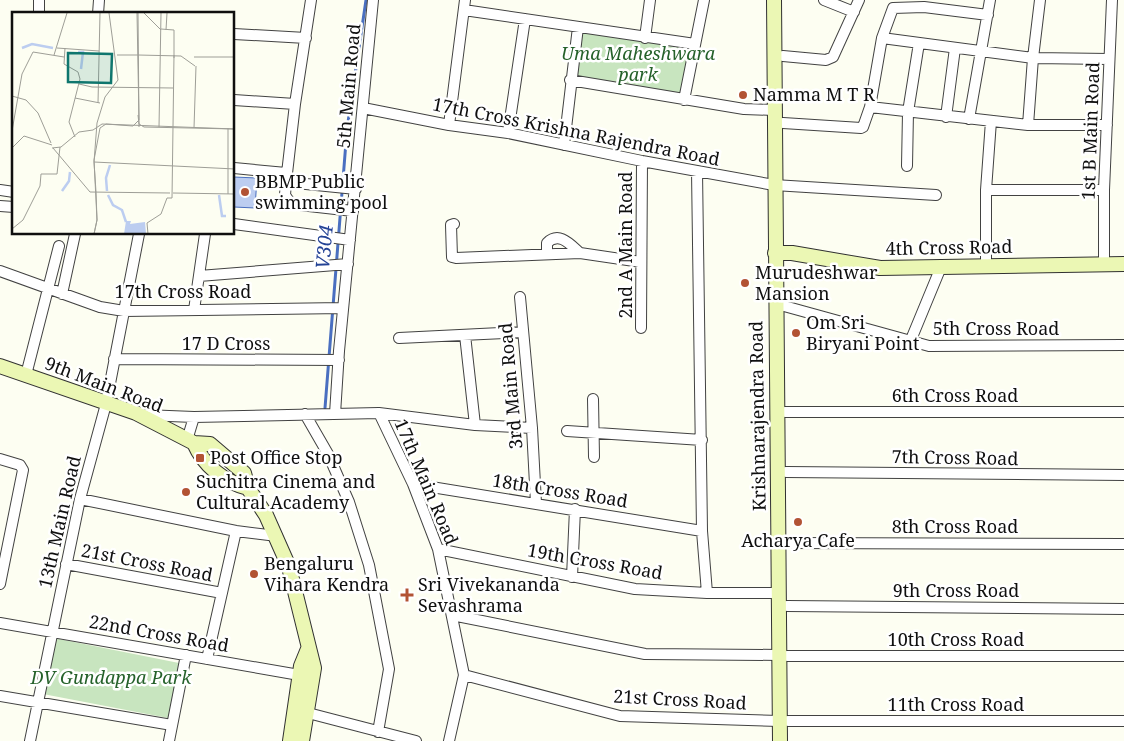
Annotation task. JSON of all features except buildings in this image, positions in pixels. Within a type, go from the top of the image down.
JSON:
[{"type":"main road","points":[[774,0],[774,110],[779,253],[784,306],[787,606],[783,656],[784,721],[788,741]]},
{"type":"main road","points":[[778,186],[783,123],[782,0]]},
{"type":"main road","name":"4th Cross Road","points":[[779,253],[880,268],[1124,264]]},
{"type":"main road","name":"Krishnarajendra Road","points":[[779,253],[778,593],[783,656]]},
{"type":"main road","name":"9th Main Road","points":[[0,366],[140,415],[190,441],[210,444],[244,472],[248,488],[266,514],[277,536],[297,594],[308,649],[300,666],[306,676],[308,713],[302,741]]},
{"type":"main road","name":"9th Main Road","points":[[290,741],[306,676]]},
{"type":"main road","points":[[780,741],[784,721]]},
{"type":"street","points":[[311,0],[295,104],[285,195],[291,204],[353,211]]},
{"type":"street","name":"5th Main Road","points":[[335,414],[339,360],[336,308],[348,264],[373,0]]},
{"type":"street","points":[[645,38],[650,0]]},
{"type":"street","points":[[684,100],[704,0]]},
{"type":"street","points":[[824,0],[839,3],[854,12]]},
{"type":"street","points":[[783,56],[826,60],[833,57],[859,0]]},
{"type":"street","points":[[969,119],[990,0]]},
{"type":"street","points":[[1028,125],[1040,0]]},
{"type":"street","name":"1st B Main Road","points":[[1104,264],[1104,190],[1112,0]]},
{"type":"street","points":[[783,123],[861,128],[863,126],[870,107],[882,38],[893,8],[924,3],[958,5],[988,16]]},
{"type":"street","points":[[449,125],[465,5],[525,19],[695,44]]},
{"type":"street","points":[[508,133],[525,19]]},
{"type":"street","points":[[564,145],[570,80],[578,27]]},
{"type":"street","points":[[235,34],[306,38]]},
{"type":"street","points":[[882,38],[1033,58],[1109,59]]},
{"type":"street","points":[[907,166],[908,112],[919,42]]},
{"type":"street","points":[[946,117],[955,48]]},
{"type":"street","points":[[570,80],[744,109],[774,110]]},
{"type":"street","points":[[235,100],[295,104]]},
{"type":"street","points":[[870,107],[1028,125],[1107,124]]},
{"type":"street","name":"17th Cross Krishna Rajendra Road","points":[[363,108],[449,125],[508,133],[642,161],[778,186],[936,195]]},
{"type":"street","points":[[986,266],[986,190],[991,122]]},
{"type":"street","name":"2nd A Main Road","points":[[641,328],[642,161]]},
{"type":"street","points":[[235,168],[356,189]]},
{"type":"street","points":[[698,171],[702,531],[706,593]]},
{"type":"street","points":[[986,190],[1104,190]]},
{"type":"street","points":[[235,224],[350,240]]},
{"type":"street","points":[[454,224],[451,225],[452,257],[456,258],[580,253],[641,262]]},
{"type":"street","points":[[62,294],[76,235]]},
{"type":"street","name":"13th Main Road","points":[[30,741],[80,499],[106,404],[139,235]]},
{"type":"street","points":[[194,310],[205,235]]},
{"type":"street","points":[[547,253],[547,243],[552,238],[557,238],[565,239],[580,253]]},
{"type":"street","points":[[26,375],[59,246]]},
{"type":"street","points":[[199,276],[348,264]]},
{"type":"street","points":[[910,342],[941,267]]},
{"type":"street","name":"17th Cross Road","points":[[0,271],[100,307],[124,311],[336,308]]},
{"type":"street","name":"3rd Main Road","points":[[520,297],[532,428],[536,503]]},
{"type":"street","name":"5th Cross Road","points":[[784,306],[928,346],[1124,345]]},
{"type":"street","points":[[399,338],[523,332]]},
{"type":"street","points":[[465,335],[475,425]]},
{"type":"street","name":"17 D Cross","points":[[114,359],[339,360]]},
{"type":"street","points":[[593,399],[594,457]]},
{"type":"street","name":"6th Cross Road","points":[[785,412],[1124,412]]},
{"type":"street","points":[[140,415],[194,417],[379,413],[475,425],[532,428]]},
{"type":"street","name":"17th Main Road","points":[[379,413],[413,484],[438,549],[464,675],[449,741]]},
{"type":"street","points":[[305,414],[328,454],[349,502],[368,564],[389,669],[378,732]]},
{"type":"street","points":[[190,441],[194,417]]},
{"type":"street","points":[[567,431],[702,440]]},
{"type":"street","points":[[0,459],[20,465],[23,470],[0,584]]},
{"type":"street","name":"7th Cross Road","points":[[786,472],[1124,475]]},
{"type":"street","name":"18th Cross Road","points":[[413,484],[702,531]]},
{"type":"street","points":[[80,499],[236,532],[277,536]]},
{"type":"street","points":[[572,576],[574,509]]},
{"type":"street","points":[[207,658],[236,532]]},
{"type":"street","name":"8th Cross Road","points":[[786,543],[1124,544]]},
{"type":"street","name":"19th Cross Road","points":[[438,549],[635,589],[706,593],[778,593]]},
{"type":"street","name":"21st Cross Road","points":[[66,564],[222,593]]},
{"type":"street","name":"9th Cross Road","points":[[787,606],[1124,609]]},
{"type":"street","name":"10th Cross Road","points":[[452,615],[645,654],[1124,656]]},
{"type":"street","name":"22nd Cross Road","points":[[0,623],[306,676]]},
{"type":"street","points":[[169,741],[186,655]]},
{"type":"street","name":"21st Cross Road","points":[[464,675],[620,716],[784,721]]},
{"type":"street","points":[[0,696],[172,724]]},
{"type":"street","points":[[308,713],[416,741]]},
{"type":"street","name":"11th Cross Road","points":[[784,721],[1124,721]]},
{"type":"green space","name":"Uma Maheshwara park","points":[[578,27],[695,47],[684,100],[570,80]]},
{"type":"green space","name":"DV Gundappa Park","points":[[54,638],[179,663],[168,718],[43,694]]},
{"type":"water","name":"BBMP Public swimming pool","points":[[235,177],[257,178],[255,208],[235,207]]},
{"type":"waterway","name":"V304","points":[[325,408],[347,129],[366,0]]},
{"type":"place","name":"Namma M T R","points":[[743,95]]},
{"type":"place","name":"BBMP Public swimming pool","points":[[245,192]]},
{"type":"place","name":"Murudeshwar Mansion","points":[[745,283]]},
{"type":"place","name":"Om Sri Biryani Point","points":[[796,333]]},
{"type":"place","name":"Post Office Stop","points":[[200,458]]},
{"type":"place","name":"Suchitra Cinema and Cultural Academy","points":[[186,492]]},
{"type":"place","name":"Acharya Cafe","points":[[798,522]]},
{"type":"place","name":"Bengaluru Vihara Kendra","points":[[254,574]]},
{"type":"place","name":"Sri Vivekananda Sevashrama","points":[[407,595]]}]
